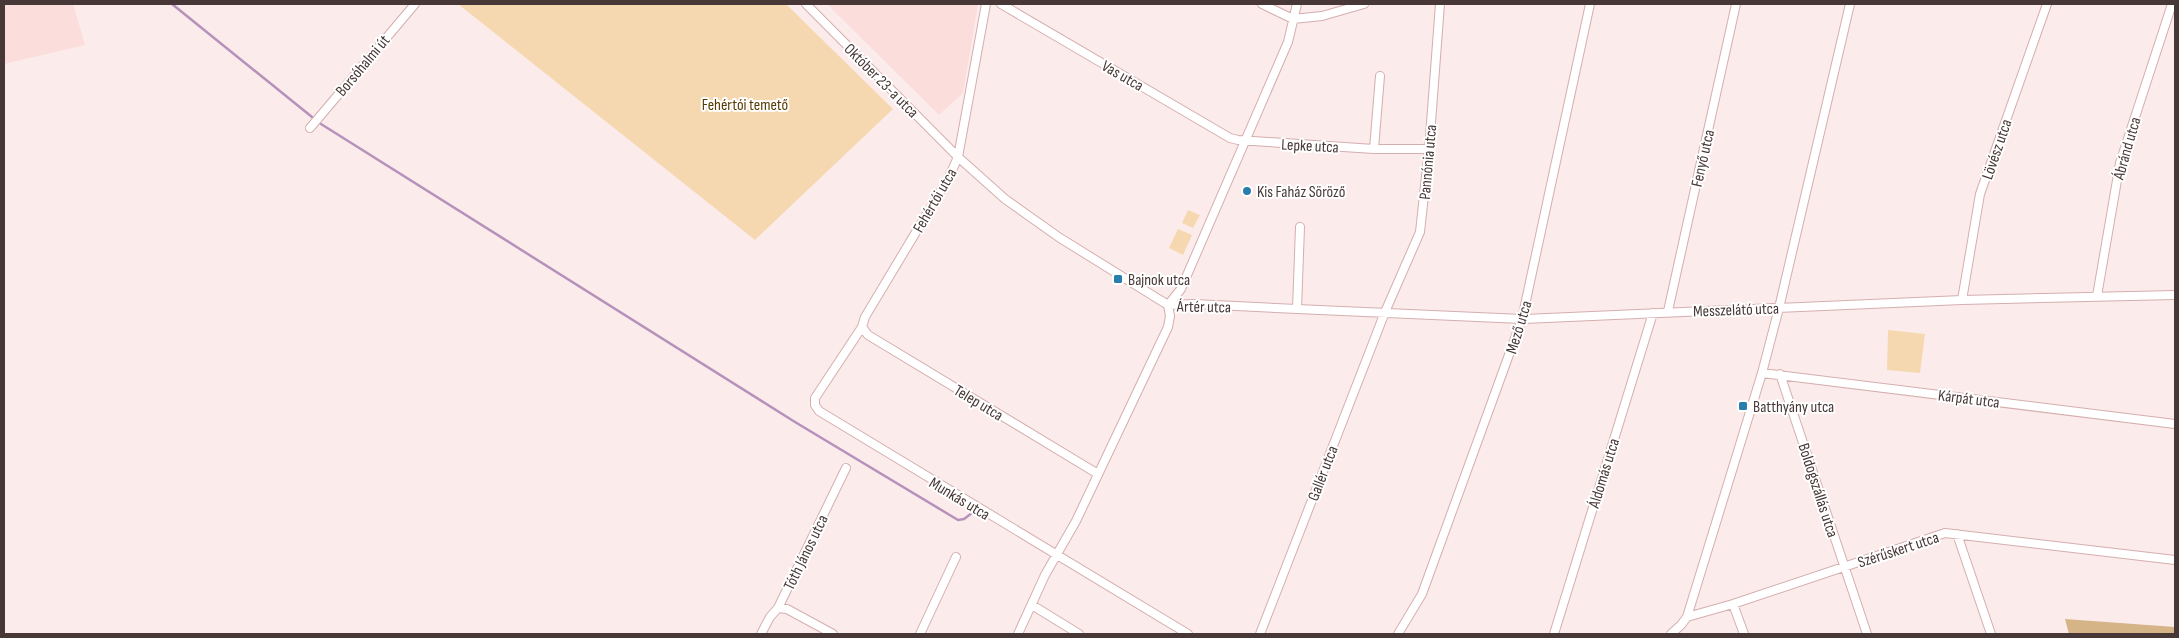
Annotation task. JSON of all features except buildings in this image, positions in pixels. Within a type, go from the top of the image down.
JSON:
[{"type":"street","name":"Borsóhalmi út","points":[[310,128],[415,4]]},
{"type":"street","name":"Október 23-a utca","points":[[806,4],[958,156]]},
{"type":"street","name":"Fehértói utca","points":[[862,327],[865,316],[949,177],[958,156],[986,4]]},
{"type":"street","name":"Vas utca","points":[[1001,4],[1230,138],[1246,141]]},
{"type":"street","points":[[1262,4],[1293,19],[1322,16],[1364,4]]},
{"type":"street","points":[[1018,634],[1056,556],[1076,521],[1168,327],[1170,316],[1168,305],[1181,289],[1246,141],[1288,42],[1297,4]]},
{"type":"street","name":"Pannónia utca","points":[[1385,312],[1420,232],[1429,149],[1440,4]]},
{"type":"street","name":"Mező utca","points":[[1398,634],[1422,594],[1522,319],[1590,4]]},
{"type":"street","name":"Fenyő utca","points":[[1668,311],[1736,4]]},
{"type":"street","points":[[1671,634],[1682,626],[1687,617],[1762,373],[1780,308],[1850,4]]},
{"type":"street","name":"Lövész utca","points":[[1962,300],[1980,194],[2047,4]]},
{"type":"street","name":"Ábránd utca","points":[[2097,296],[2120,163],[2172,4]]},
{"type":"street","points":[[1374,149],[1380,76]]},
{"type":"street","name":"Lepke utca","points":[[1246,141],[1374,149],[1429,149]]},
{"type":"street","name":"Ártér utca","points":[[958,156],[1005,199],[1060,238],[1168,305],[1194,304],[1297,308]]},
{"type":"street","points":[[1297,308],[1300,227]]},
{"type":"street","name":"Messzelátó utca","points":[[1297,308],[1522,319],[1668,311],[1962,300],[2175,295]]},
{"type":"street","name":"Gallér utca","points":[[1260,634],[1385,312]]},
{"type":"street","name":"Áldomás utca","points":[[1554,634],[1653,313]]},
{"type":"street","name":"Telep utca","points":[[862,327],[868,335],[1098,474]]},
{"type":"street","name":"Munkás utca","points":[[862,327],[815,398],[815,405],[819,411],[1056,556],[1188,634]]},
{"type":"street","name":"Kárpát utca","points":[[1762,373],[2175,424]]},
{"type":"street","name":"Boldogszállás utca","points":[[1780,374],[1867,634]]},
{"type":"street","name":"Tóth János utca","points":[[761,634],[770,617],[778,608],[846,468]]},
{"type":"street","name":"Szérűskert utca","points":[[1687,617],[1733,604],[1945,533],[2175,560]]},
{"type":"street","points":[[1956,534],[1991,634]]},
{"type":"street","points":[[920,634],[956,557]]},
{"type":"street","points":[[1733,604],[1744,634]]},
{"type":"street","points":[[1032,605],[1079,634]]},
{"type":"street","points":[[778,608],[787,610],[833,634]]},
{"type":"shaded area","points":[[4,4],[73,4],[85,45],[4,64]]},
{"type":"shaded area","points":[[827,4],[978,4],[963,93],[939,115]]},
{"type":"shaded area","points":[[2065,619],[2175,627],[2175,634],[2069,634]]},
{"type":"green space","name":"Fehértói temető","points":[[458,4],[786,4],[893,109],[755,240]]},
{"type":"green space","points":[[1188,210],[1200,215],[1193,228],[1182,223]]},
{"type":"green space","points":[[1178,229],[1192,235],[1183,255],[1169,248]]},
{"type":"green space","points":[[1888,330],[1925,334],[1920,373],[1887,370]]},
{"type":"waterway","points":[[172,4],[312,117]]},
{"type":"waterway","points":[[321,124],[795,422],[958,520],[964,519],[976,510]]},
{"type":"place","name":"Kis Faház Söröző","points":[[1247,191]]},
{"type":"place","name":"Bajnok utca","points":[[1118,279]]},
{"type":"place","name":"Batthyány utca","points":[[1743,406]]}]
